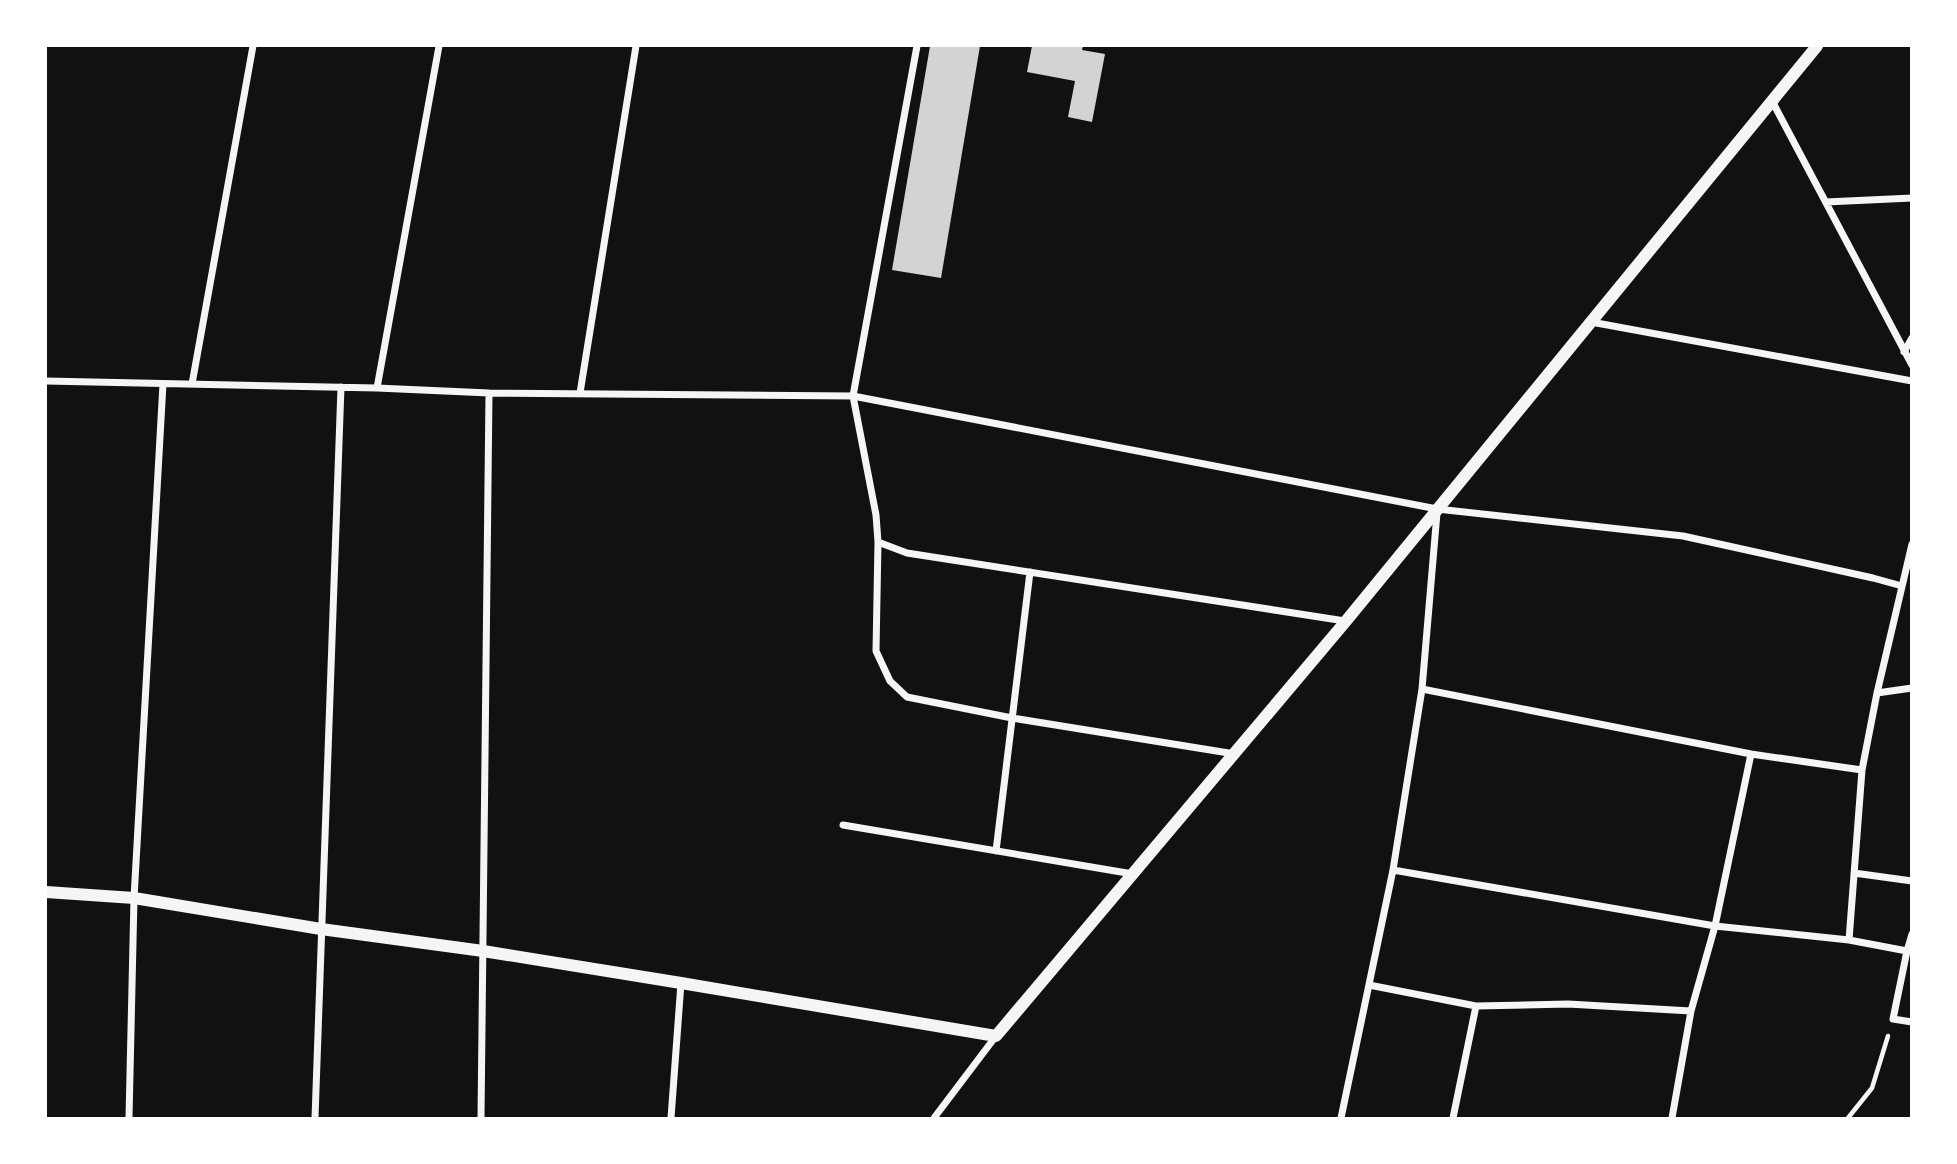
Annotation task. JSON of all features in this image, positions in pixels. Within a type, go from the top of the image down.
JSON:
[{"type":"street","points":[[192,384],[253,46]]},
{"type":"street","points":[[377,388],[439,46]]},
{"type":"street","points":[[580,394],[636,46]]},
{"type":"street","points":[[916,46],[853,396],[876,515],[876,652],[890,681],[907,697],[1012,718],[1235,754]]},
{"type":"street","points":[[934,1118],[996,1036],[1346,621],[1817,46]]},
{"type":"street","points":[[1772,100],[1912,365]]},
{"type":"street","points":[[1826,202],[1912,198]]},
{"type":"street","points":[[1590,322],[1912,381]]},
{"type":"street","points":[[1904,352],[1912,338]]},
{"type":"street","points":[[46,381],[377,388],[489,394],[853,396],[1437,509],[1683,536],[1902,586]]},
{"type":"street","points":[[129,1118],[134,898],[163,384]]},
{"type":"street","points":[[315,1118],[341,387]]},
{"type":"street","points":[[481,1118],[489,394]]},
{"type":"street","points":[[1341,1118],[1393,870],[1422,689],[1437,509]]},
{"type":"street","points":[[878,542],[907,553],[1346,621]]},
{"type":"street","points":[[1849,940],[1862,770],[1912,544]]},
{"type":"street","points":[[996,851],[1030,572]]},
{"type":"street","points":[[1877,693],[1912,688]]},
{"type":"street","points":[[1422,689],[1751,754],[1862,770]]},
{"type":"street","points":[[1672,1118],[1691,1011],[1715,926],[1751,754]]},
{"type":"street","points":[[843,825],[1134,874]]},
{"type":"street","points":[[1393,870],[1715,926],[1849,940],[1907,951]]},
{"type":"street","points":[[1854,873],[1912,881]]},
{"type":"street","points":[[46,892],[134,898],[321,929],[483,951],[996,1036]]},
{"type":"street","points":[[1912,934],[1894,1019],[1912,1022]]},
{"type":"street","points":[[671,1118],[681,983]]},
{"type":"street","points":[[1369,985],[1476,1006],[1569,1004],[1691,1011]]},
{"type":"street","points":[[1453,1118],[1476,1006]]},
{"type":"path","points":[[1848,1118],[1872,1088],[1894,1019]]},
{"type":"building","points":[[930,46],[980,46],[941,278],[892,270]]},
{"type":"building","points":[[1032,46],[1083,46],[1082,50],[1105,54],[1092,122],[1068,117],[1075,81],[1027,72]]}]
